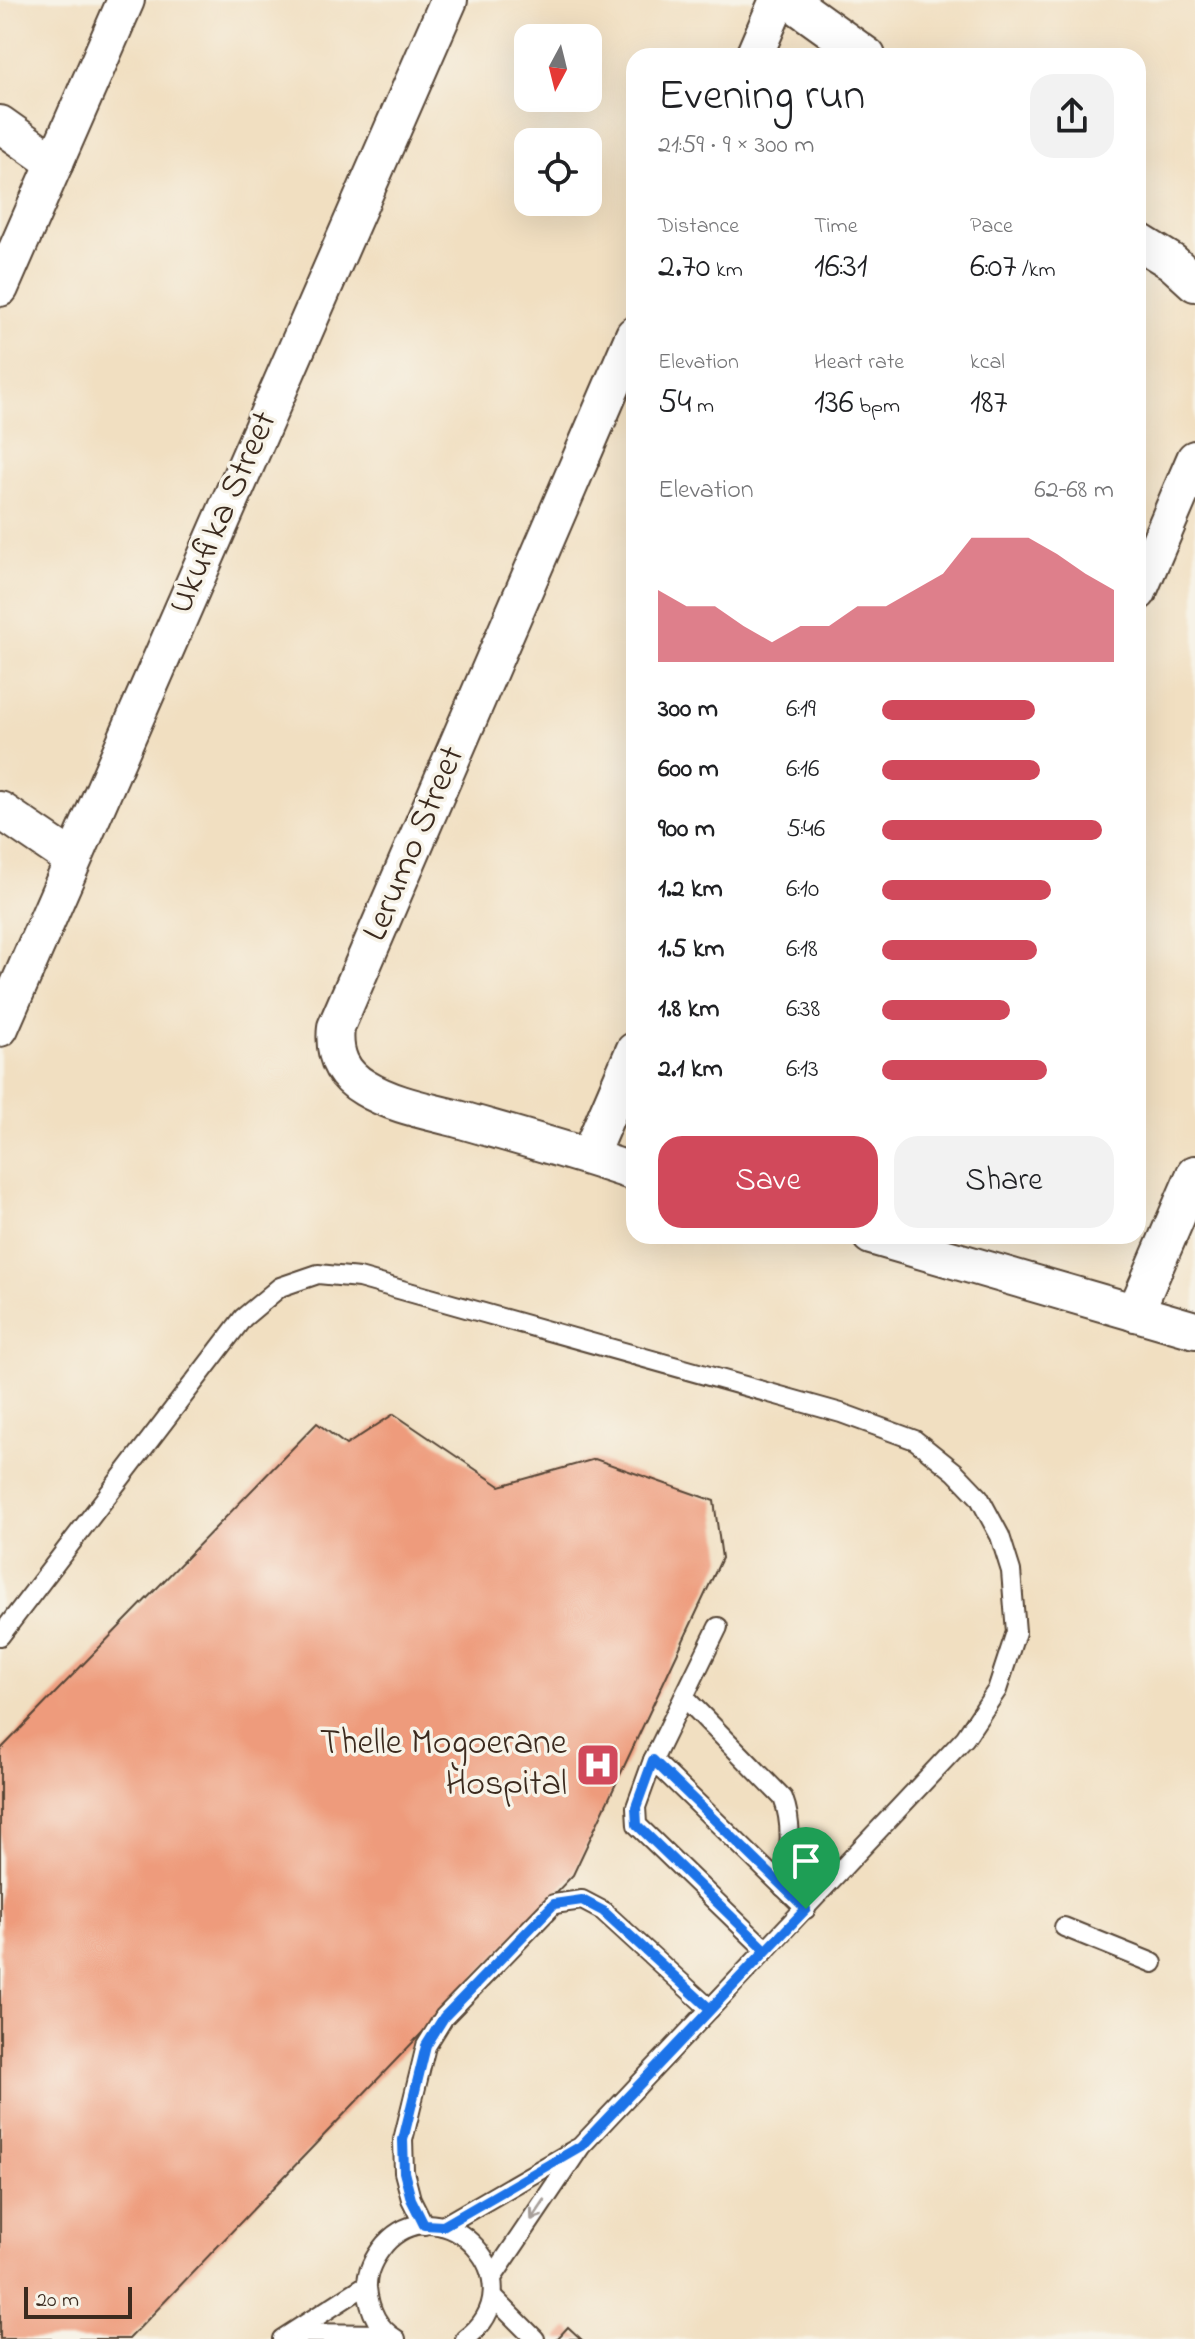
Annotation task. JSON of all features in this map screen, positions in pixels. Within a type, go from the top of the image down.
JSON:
[{"type":"street","points":[[0,288],[126,0]]},
{"type":"street","name":"Ukufika Street","points":[[0,1028],[449,0]]},
{"type":"street","points":[[757,48],[778,0]]},
{"type":"street","points":[[789,0],[856,48]]},
{"type":"street","points":[[0,124],[55,163]]},
{"type":"street","points":[[1146,246],[1172,262],[1195,283]]},
{"type":"street","name":"Lerumo Street","points":[[626,354],[336,1027],[333,1048],[344,1069],[364,1088],[404,1104],[626,1169]]},
{"type":"street","points":[[1146,573],[1195,459]]},
{"type":"street","points":[[0,810],[72,859]]},
{"type":"street","points":[[589,1156],[626,1070]]},
{"type":"street","points":[[1135,1313],[1195,1174]]},
{"type":"street","points":[[898,1244],[1195,1330]]},
{"type":"lane","points":[[0,1636],[243,1318],[280,1287],[318,1274],[359,1278],[841,1413],[915,1440],[955,1472],[979,1497],[1000,1536],[1011,1571],[1016,1632],[997,1690],[965,1738],[581,2146],[493,2287],[487,2316],[465,2339]]},
{"type":"lane","points":[[718,1627],[653,1760],[636,1807],[637,1825],[766,1950]]},
{"type":"lane","points":[[684,1697],[783,1798],[788,1810],[790,1853],[783,1887]]},
{"type":"lane","points":[[653,1760],[806,1909]]},
{"type":"lane","points":[[424,2225],[411,2199],[404,2172],[403,2140],[426,2046],[444,2017],[554,1904],[582,1900],[603,1911],[710,2009]]},
{"type":"lane","points":[[1064,1927],[1153,1963]]},
{"type":"lane","points":[[443,2226],[581,2146]]},
{"type":"lane","points":[[392,2337],[371,2312],[366,2285],[370,2267],[390,2239],[405,2230],[424,2225],[443,2226],[461,2233],[476,2245],[486,2260],[493,2287],[535,2339]]},
{"type":"lane","points":[[288,2336],[366,2285]]},
{"type":"lane","points":[[288,2336],[392,2337]]},
{"type":"building","points":[[394,1414],[500,1486],[595,1459],[714,1501],[722,1558],[573,1875],[129,2339],[0,2339],[0,1750],[317,1423],[346,1445]]},
{"type":"building","points":[[568,2327],[581,2339],[557,2339]]},
{"type":"place","name":"Thelle Mogoerane Hospital","points":[[598,1765]]},
{"type":"route","points":[[653,1760],[806,1909],[581,2146],[443,2226],[424,2225],[411,2199],[404,2172],[403,2140],[426,2046],[444,2017],[554,1904],[582,1900],[603,1911],[710,2009],[766,1950],[637,1825],[636,1807],[653,1760]]}]
